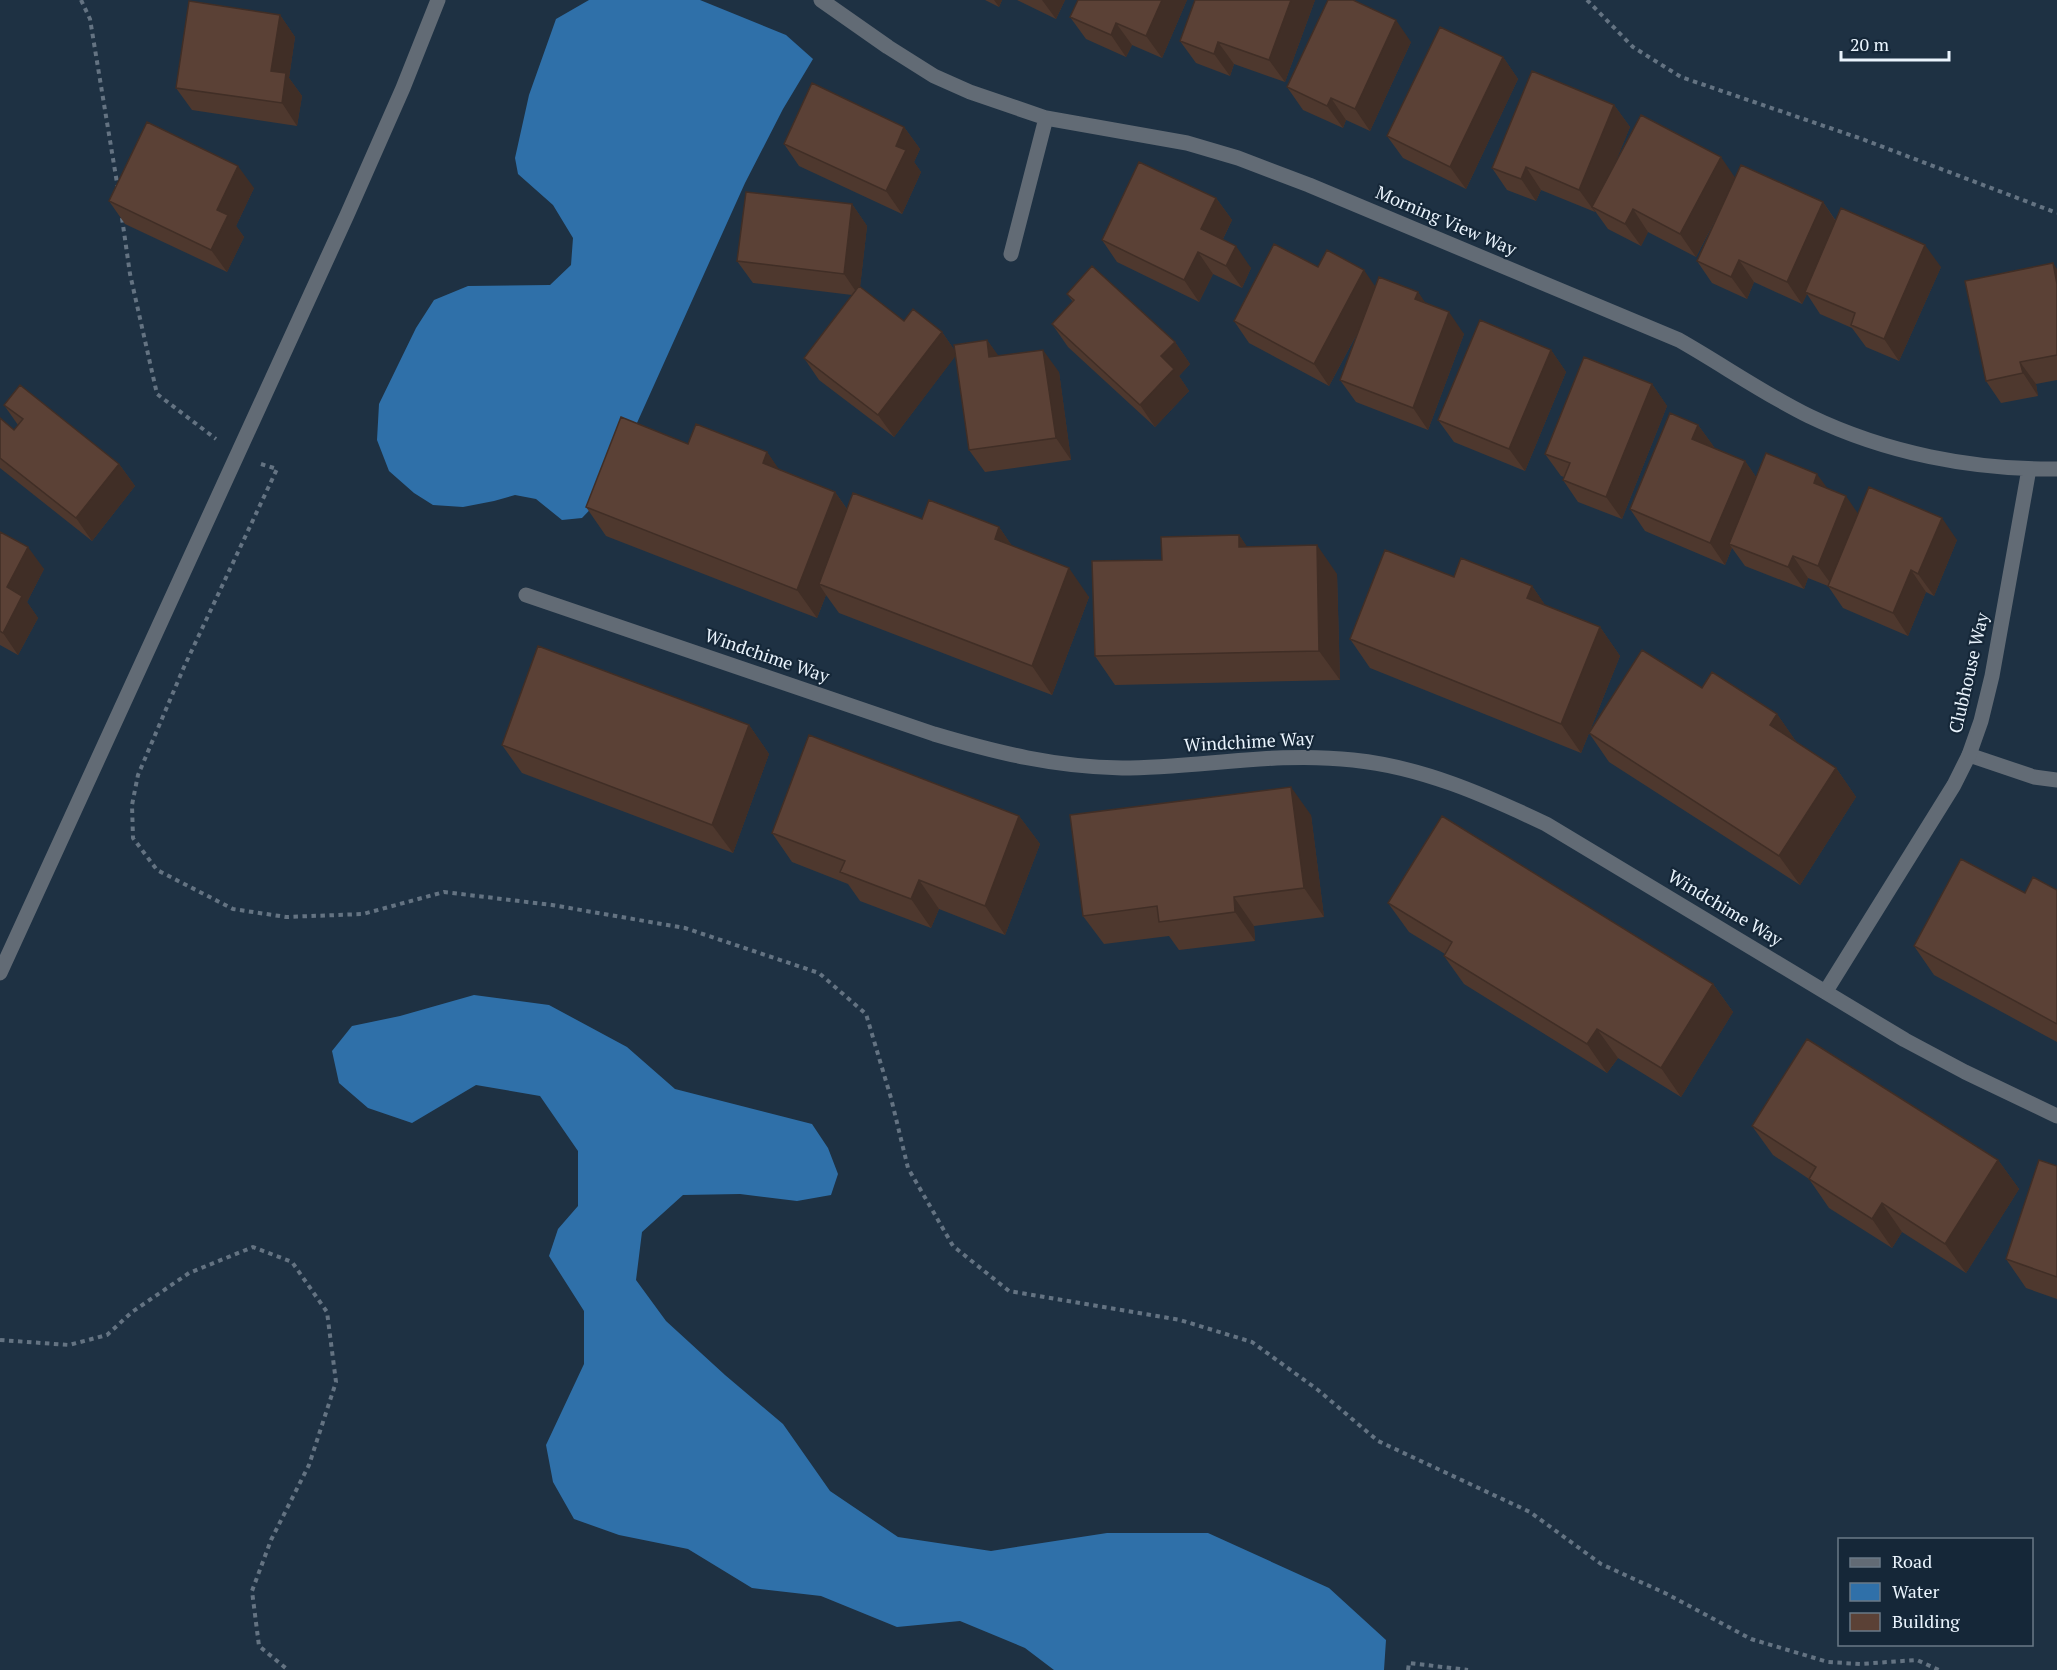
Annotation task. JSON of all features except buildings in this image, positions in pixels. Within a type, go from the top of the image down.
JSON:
[{"type":"street","points":[[0,973],[380,142],[438,0]]},
{"type":"street","name":"Morning View Way","points":[[821,0],[934,76],[970,92],[1046,118],[1187,143],[1239,158],[1309,185],[1679,340],[1770,395],[1849,434],[1932,458],[2030,469],[2057,469]]},
{"type":"street","points":[[1011,255],[1046,118]]},
{"type":"street","name":"Clubhouse Way","points":[[1826,991],[1942,804],[1968,755],[1981,721],[1992,676],[2030,469]]},
{"type":"street","name":"Windchime Way","points":[[526,595],[934,734],[1036,761],[1084,767],[1122,768],[1311,756],[1356,760],[1451,782],[1546,824],[1925,1051],[2057,1116]]},
{"type":"street","points":[[1968,755],[2034,777],[2057,780]]},
{"type":"path","points":[[81,0],[90,19],[118,192]]},
{"type":"path","points":[[1587,0],[1633,47],[1681,77],[1862,139],[2057,213]]},
{"type":"path","points":[[122,216],[130,274],[157,394],[238,455],[277,469],[184,667],[138,775],[132,805],[133,838],[157,870],[233,909],[286,917],[363,914],[444,892],[552,904],[685,928],[819,973],[866,1014],[891,1098],[908,1168],[953,1246],[1009,1291],[1180,1320],[1252,1342],[1318,1390],[1378,1441],[1530,1512],[1601,1564],[1667,1594],[1751,1638],[1828,1662],[1860,1664],[1917,1660],[1939,1670]]},
{"type":"path","points":[[0,1340],[69,1345],[107,1335],[132,1312],[189,1273],[253,1247],[292,1263],[327,1312],[336,1382],[309,1465],[271,1540],[252,1592],[259,1646],[288,1670]]},
{"type":"path","points":[[1408,1670],[1409,1663],[1468,1670]]},
{"type":"water","points":[[589,0],[700,0],[786,35],[813,59],[783,109],[745,183],[605,494],[582,518],[562,520],[536,499],[515,495],[463,507],[433,505],[414,493],[389,471],[377,440],[379,404],[416,328],[434,300],[468,286],[550,285],[571,265],[573,238],[553,205],[518,174],[515,158],[529,95],[556,19]]},
{"type":"water","points":[[474,995],[549,1005],[627,1047],[675,1089],[812,1124],[828,1148],[838,1174],[831,1195],[797,1201],[740,1194],[683,1195],[642,1232],[636,1280],[666,1321],[783,1424],[830,1491],[898,1537],[991,1551],[1107,1533],[1208,1533],[1329,1588],[1386,1640],[1384,1670],[1054,1670],[1025,1648],[960,1621],[897,1627],[821,1596],[752,1588],[688,1549],[619,1535],[574,1519],[553,1482],[546,1445],[584,1364],[584,1311],[549,1256],[558,1229],[578,1206],[578,1151],[540,1096],[476,1085],[412,1123],[368,1108],[339,1083],[332,1051],[352,1026],[400,1016]]}]
